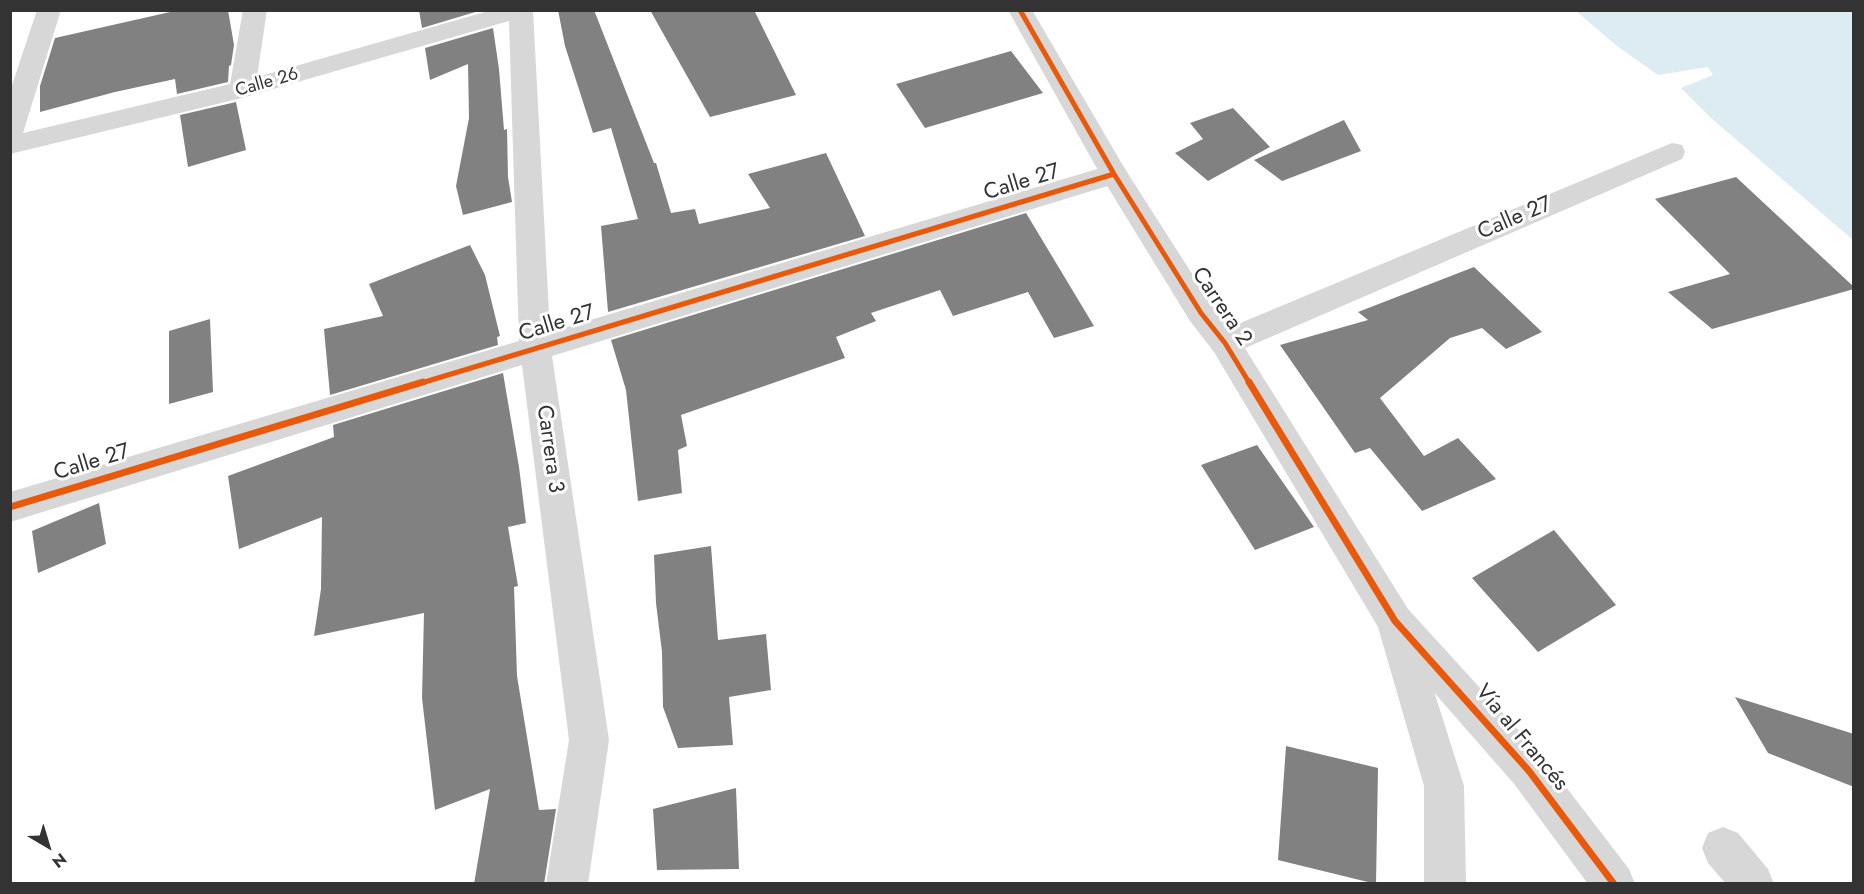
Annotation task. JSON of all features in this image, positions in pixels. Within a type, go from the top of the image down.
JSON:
[{"type":"street","points":[[10,133],[49,10]]},
{"type":"street","points":[[242,90],[255,10]]},
{"type":"street","name":"Calle 26","points":[[10,146],[242,90],[521,10]]},
{"type":"street","name":"Carrera 3","points":[[521,10],[535,349],[589,740],[567,884]]},
{"type":"street","name":"Carrera 2","points":[[1020,10],[1114,174],[1201,313],[1225,343],[1395,621]]},
{"type":"street","name":"Calle 27","points":[[1225,343],[1672,152]]},
{"type":"street","name":"Calle 27","points":[[10,507],[1114,174]]},
{"type":"street","points":[[1395,621],[1444,786],[1445,884]]},
{"type":"street","name":"Vía al Francés","points":[[1395,621],[1529,771],[1614,884]]},
{"type":"street","points":[[1723,848],[1753,884]]},
{"type":"shaded area","points":[[1576,11],[1853,11],[1853,240],[1711,118],[1681,88],[1713,75],[1708,67],[1658,75],[1617,46]]},
{"type":"building","points":[[179,10],[228,10],[234,45],[228,82],[177,94],[175,79],[40,112],[40,86],[55,38]]},
{"type":"building","points":[[419,10],[482,10],[422,28]]},
{"type":"building","points":[[558,10],[594,10],[654,163],[656,163],[671,213],[695,209],[699,224],[770,208],[748,174],[826,153],[865,236],[608,312],[601,226],[638,219],[611,128],[593,133],[565,46]]},
{"type":"building","points":[[650,10],[754,10],[796,95],[710,117]]},
{"type":"building","points":[[493,28],[504,130],[507,129],[508,177],[512,202],[463,215],[456,186],[469,118],[468,64],[430,80],[425,48]]},
{"type":"building","points":[[1011,51],[1043,93],[925,128],[896,84]]},
{"type":"building","points":[[236,102],[246,150],[188,167],[180,115]]},
{"type":"building","points":[[1233,108],[1270,147],[1208,181],[1175,153],[1203,139],[1190,123]]},
{"type":"building","points":[[1344,120],[1361,151],[1282,181],[1254,160]]},
{"type":"building","points":[[1736,177],[1854,289],[1712,329],[1668,292],[1730,274],[1655,199]]},
{"type":"building","points":[[1026,213],[1094,326],[1054,338],[1028,292],[953,316],[940,290],[871,313],[876,321],[836,337],[845,358],[681,415],[687,446],[678,450],[682,493],[638,501],[626,390],[611,340]]},
{"type":"building","points":[[470,245],[485,275],[500,336],[497,337],[498,345],[330,395],[324,329],[383,316],[369,284]]},
{"type":"building","points":[[1474,267],[1542,332],[1506,349],[1482,328],[1450,338],[1380,398],[1424,456],[1458,438],[1496,479],[1422,511],[1370,448],[1355,453],[1280,345],[1368,320],[1358,312]]},
{"type":"building","points":[[210,319],[213,392],[169,404],[169,331]]},
{"type":"building","points":[[503,373],[526,523],[508,527],[518,586],[514,587],[517,676],[539,810],[556,809],[544,884],[474,884],[490,789],[435,810],[422,698],[424,613],[314,636],[321,589],[322,517],[239,549],[228,476],[334,437],[333,425]]},
{"type":"building","points":[[1257,445],[1314,527],[1255,550],[1201,465]]},
{"type":"building","points":[[99,503],[106,544],[38,573],[32,531]]},
{"type":"building","points":[[1554,530],[1616,605],[1538,652],[1472,578]]},
{"type":"building","points":[[711,546],[718,640],[766,634],[771,690],[729,697],[733,745],[678,748],[663,707],[662,652],[656,603],[654,555]]},
{"type":"building","points":[[1735,697],[1854,734],[1854,787],[1768,753]]},
{"type":"building","points":[[1286,746],[1378,768],[1376,884],[1278,860]]},
{"type":"building","points":[[736,788],[739,869],[657,870],[653,809]]},
{"type":"cycle path","points":[[1020,10],[1114,174],[1201,313],[1225,343],[1395,621],[1529,771],[1614,884]]},
{"type":"cycle path","points":[[10,507],[1114,174]]}]
